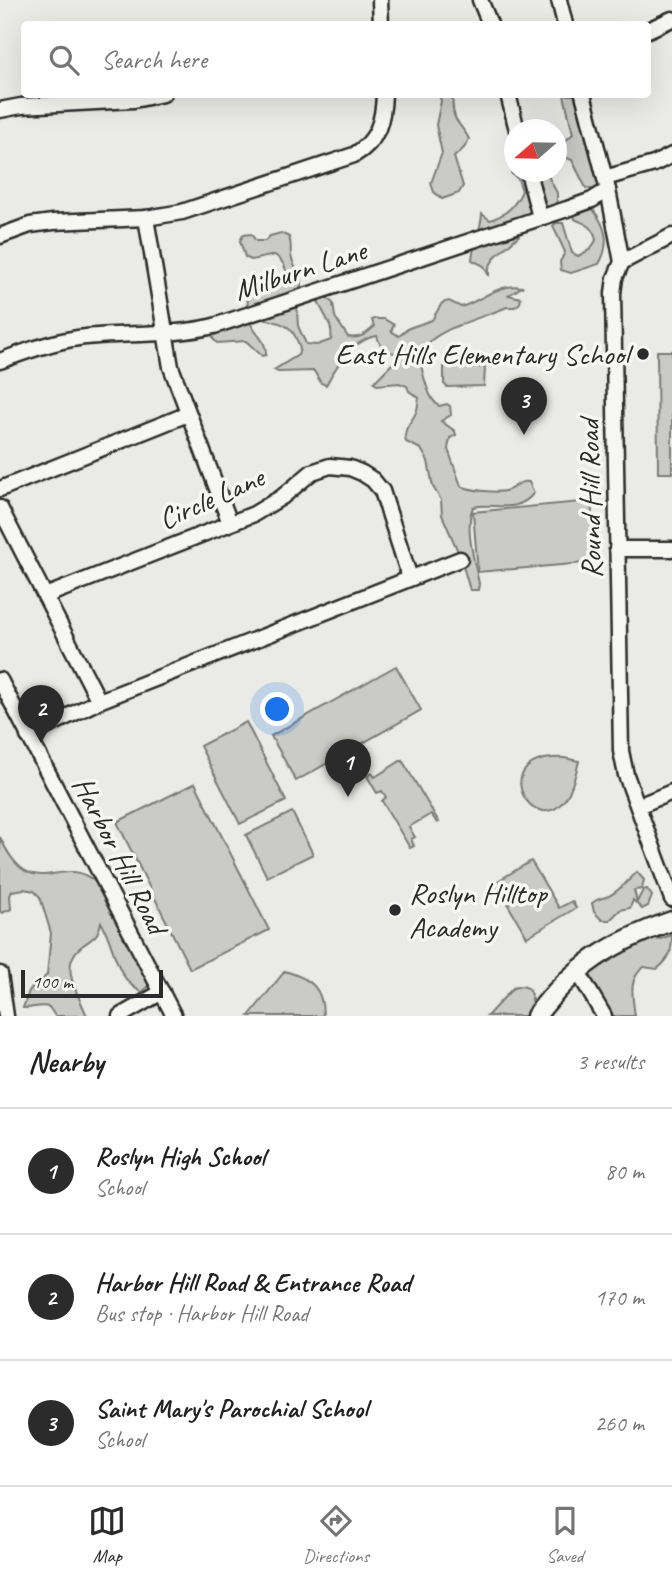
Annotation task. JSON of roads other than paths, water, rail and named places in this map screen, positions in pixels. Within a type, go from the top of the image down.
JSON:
[{"type":"main road","points":[[536,1016],[577,970],[606,949],[640,932],[672,921]]},
{"type":"street","points":[[380,0],[381,21]]},
{"type":"street","points":[[480,0],[489,21]]},
{"type":"street","points":[[559,0],[564,21]]},
{"type":"street","points":[[651,29],[672,19]]},
{"type":"street","points":[[0,110],[21,106],[144,98]]},
{"type":"street","points":[[0,236],[30,225],[52,222],[146,218],[182,212],[354,155],[370,144],[379,131],[384,98]]},
{"type":"street","points":[[509,98],[514,119]]},
{"type":"street","name":"Round Hill Road","points":[[584,98],[607,184],[622,262],[615,278],[613,293],[621,751],[626,775],[672,899]]},
{"type":"street","name":"Milburn Lane","points":[[0,361],[82,337],[186,332],[214,326],[592,200],[607,184],[672,155]]},
{"type":"street","points":[[531,182],[540,218]]},
{"type":"street","points":[[146,218],[171,367],[230,523]]},
{"type":"street","points":[[622,262],[672,236]]},
{"type":"street","points":[[0,489],[188,414]]},
{"type":"street","name":"Circle Lane","points":[[45,596],[271,505],[312,472],[330,466],[350,468],[369,477],[382,491],[410,578]]},
{"type":"street","points":[[0,508],[99,701]]},
{"type":"street","points":[[617,549],[672,549]]},
{"type":"street","points":[[28,736],[99,701],[460,559]]},
{"type":"street","name":"Harbor Hill Road","points":[[0,680],[174,1016]]},
{"type":"street","points":[[638,806],[672,792]]},
{"type":"street","points":[[577,970],[604,1016]]},
{"type":"street","points":[[0,974],[6,1016]]},
{"type":"street","points":[[120,1016],[162,992]]},
{"type":"place","name":"East Hills Elementary School","points":[[643,354]]},
{"type":"place","name":"Saint Mary's Parochial School","points":[[524,435]]},
{"type":"place","name":"Harbor Hill Road & Entrance Road","points":[[41,743]]},
{"type":"place","name":"Roslyn High School","points":[[348,797]]},
{"type":"place","name":"Roslyn Hilltop Academy","points":[[395,910]]}]
